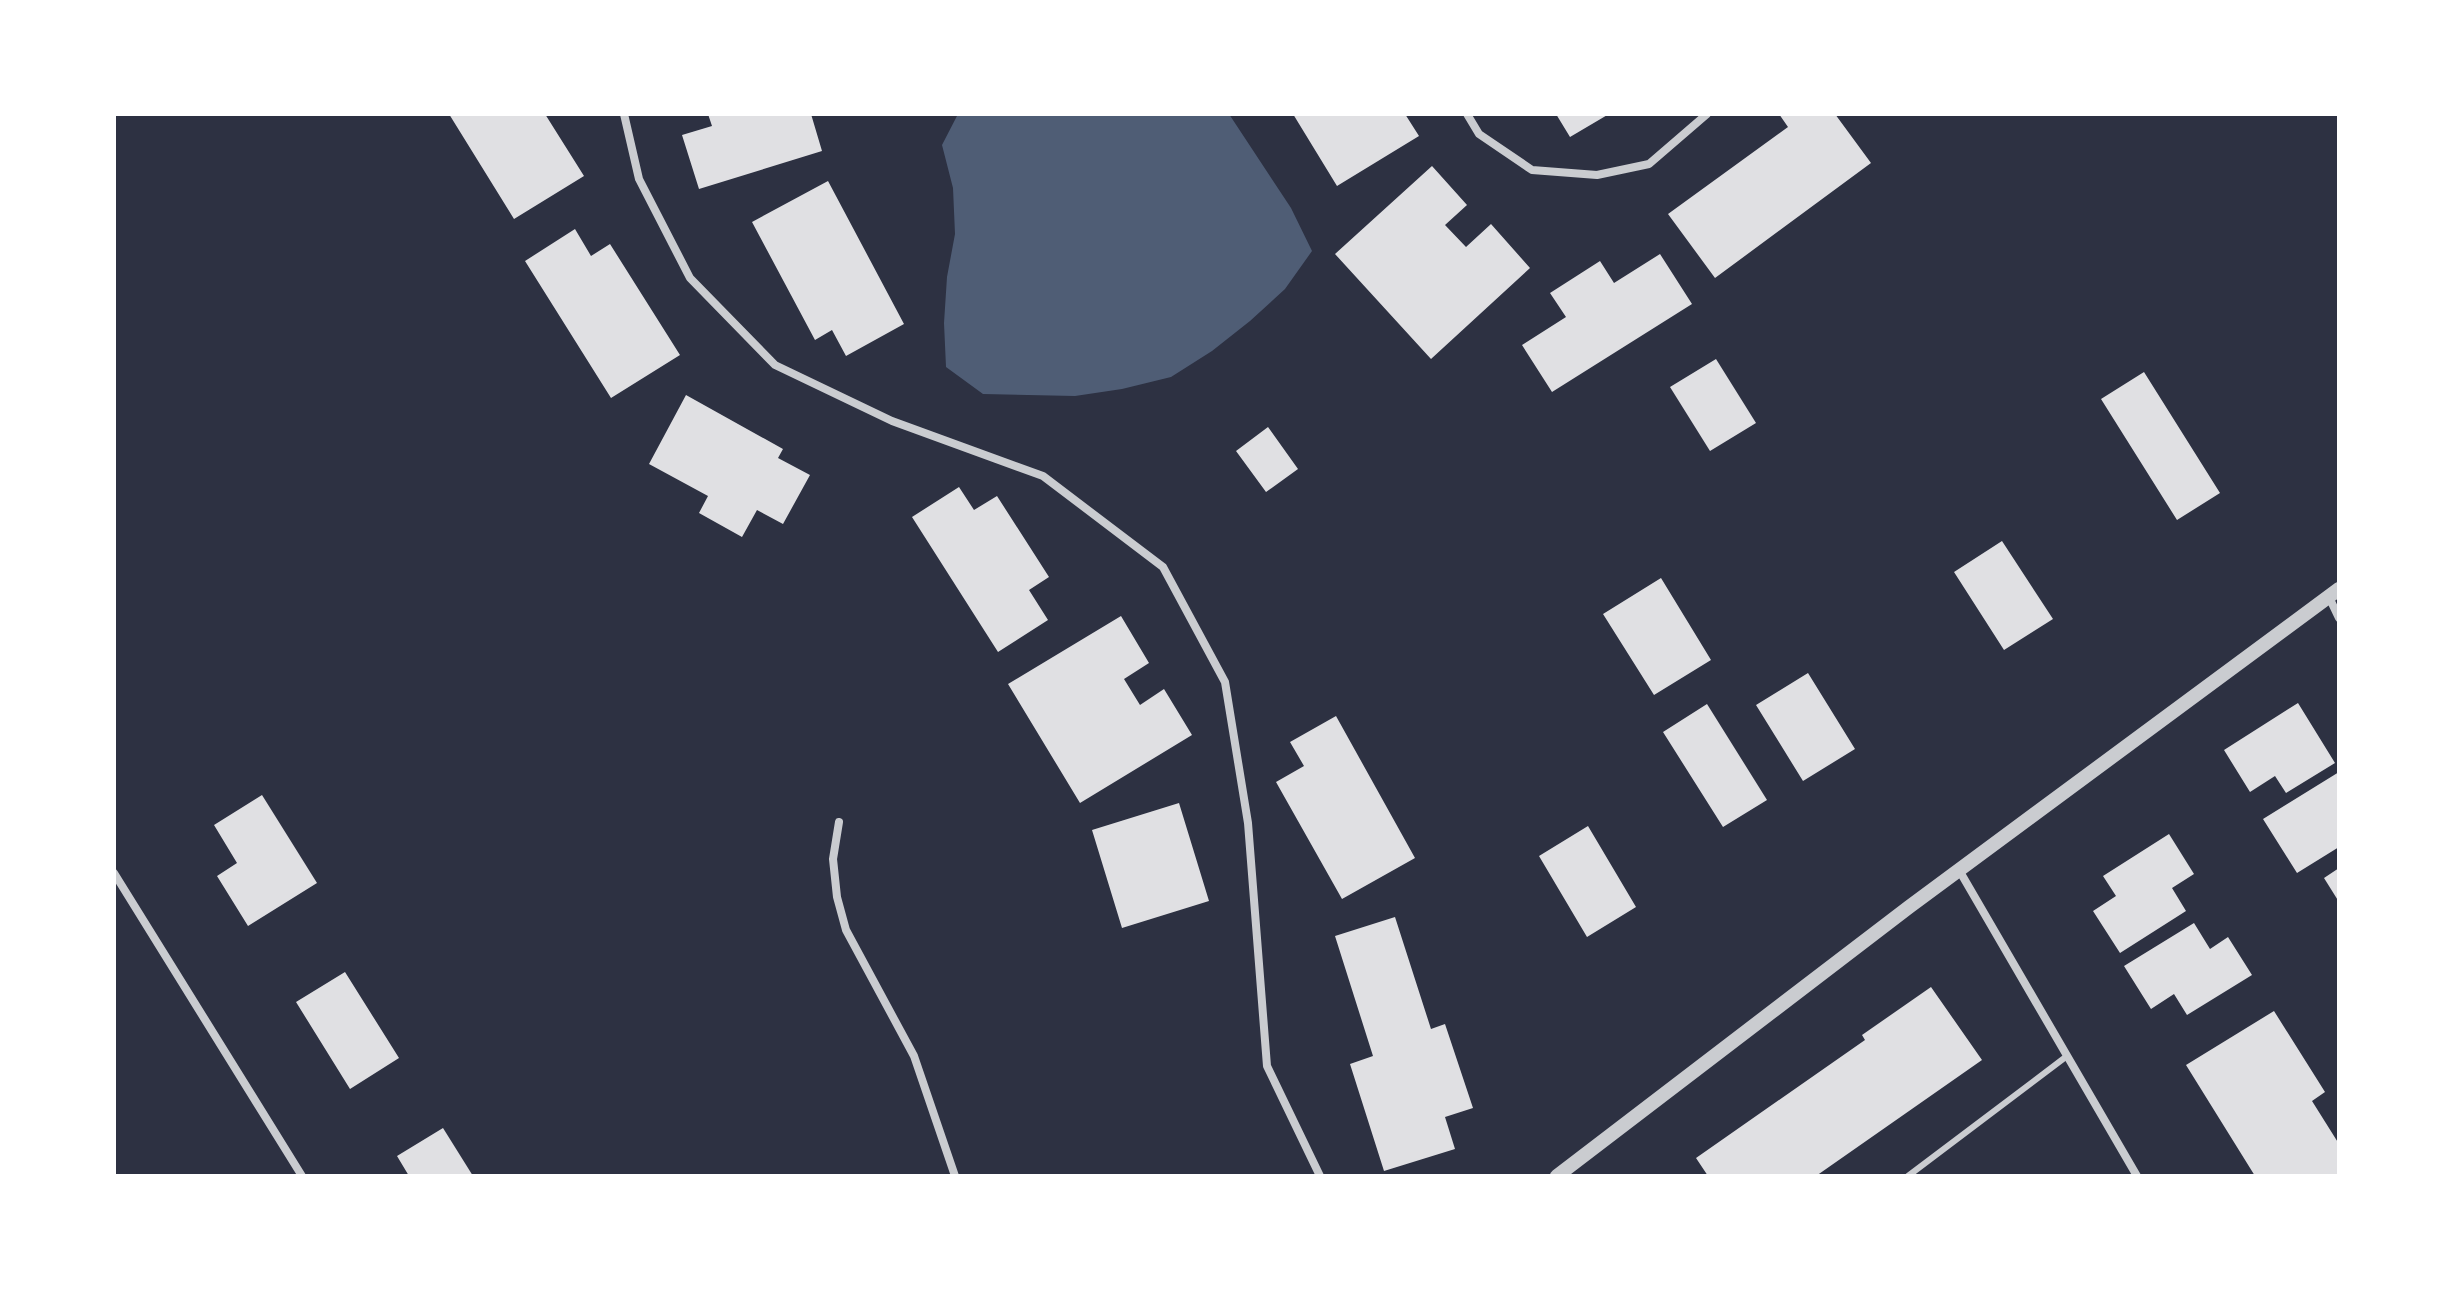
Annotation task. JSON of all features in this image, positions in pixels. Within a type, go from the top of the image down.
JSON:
[{"type":"street","points":[[624,114],[639,179],[690,278],[775,365],[892,421],[1043,476],[1163,567],[1225,682],[1248,823],[1267,1066],[1320,1176]]},
{"type":"street","points":[[1467,114],[1479,134],[1532,170],[1597,175],[1649,164],[1707,114]]},
{"type":"street","points":[[1557,1176],[1959,870],[2334,593],[2339,618]]},
{"type":"street","points":[[839,822],[833,859],[837,897],[846,930],[914,1056],[955,1176]]},
{"type":"street","points":[[1959,870],[2137,1176]]},
{"type":"street","points":[[114,873],[302,1176]]},
{"type":"lane","points":[[1908,1176],[2067,1056]]},
{"type":"water","points":[[958,114],[1229,114],[1291,208],[1312,251],[1285,289],[1250,321],[1212,351],[1171,377],[1075,396],[983,394],[946,367],[944,323],[947,277],[955,234],[953,188],[942,145]]},
{"type":"building","points":[[449,114],[545,114],[584,176],[514,219]]},
{"type":"building","points":[[708,114],[811,114],[822,151],[699,189],[682,135],[712,126]]},
{"type":"building","points":[[1293,114],[1405,114],[1419,136],[1337,186]]},
{"type":"building","points":[[1556,114],[1609,114],[1570,137]]},
{"type":"building","points":[[1779,114],[1835,114],[1871,163],[1715,278],[1668,214],[1788,127]]},
{"type":"building","points":[[1432,166],[1467,205],[1445,225],[1466,247],[1491,224],[1530,268],[1431,359],[1335,254]]},
{"type":"building","points":[[828,181],[904,324],[846,356],[832,330],[815,340],[752,222]]},
{"type":"building","points":[[575,229],[591,256],[610,244],[680,355],[611,398],[525,261]]},
{"type":"building","points":[[1660,254],[1692,304],[1552,392],[1522,345],[1566,317],[1550,293],[1600,261],[1614,283]]},
{"type":"building","points":[[1716,359],[1756,423],[1710,451],[1670,387]]},
{"type":"building","points":[[2144,372],[2220,493],[2177,520],[2101,399]]},
{"type":"building","points":[[686,395],[783,449],[778,458],[810,475],[783,524],[757,510],[742,537],[699,513],[708,496],[649,464]]},
{"type":"building","points":[[1268,427],[1298,469],[1266,492],[1236,451]]},
{"type":"building","points":[[959,487],[974,510],[997,496],[1049,577],[1029,590],[1048,620],[998,652],[912,517]]},
{"type":"building","points":[[2002,541],[2053,619],[2004,650],[1954,572]]},
{"type":"building","points":[[1661,578],[1711,660],[1654,695],[1603,614]]},
{"type":"building","points":[[1121,616],[1149,663],[1124,679],[1140,705],[1164,689],[1192,735],[1080,803],[1008,684]]},
{"type":"building","points":[[1808,673],[1855,749],[1803,781],[1756,705]]},
{"type":"building","points":[[2298,703],[2335,763],[2286,793],[2275,776],[2250,792],[2224,750]]},
{"type":"building","points":[[1707,704],[1767,800],[1723,827],[1663,732]]},
{"type":"building","points":[[1336,716],[1415,858],[1342,899],[1276,782],[1304,766],[1290,742]]},
{"type":"building","points":[[2339,772],[2339,847],[2297,873],[2263,819]]},
{"type":"building","points":[[262,795],[317,883],[248,926],[217,876],[237,863],[214,825]]},
{"type":"building","points":[[1179,803],[1209,901],[1122,928],[1092,830]]},
{"type":"building","points":[[1588,826],[1636,907],[1587,937],[1539,856]]},
{"type":"building","points":[[2169,834],[2194,874],[2172,888],[2186,911],[2120,953],[2093,911],[2116,896],[2103,876]]},
{"type":"building","points":[[2339,868],[2339,902],[2324,878]]},
{"type":"building","points":[[1395,917],[1431,1029],[1445,1024],[1473,1108],[1445,1117],[1455,1149],[1384,1171],[1350,1064],[1373,1056],[1335,936]]},
{"type":"building","points":[[2194,923],[2210,949],[2228,937],[2252,975],[2187,1015],[2174,994],[2151,1009],[2124,966]]},
{"type":"building","points":[[345,972],[399,1058],[350,1089],[296,1002]]},
{"type":"building","points":[[1931,987],[1982,1060],[1816,1176],[1708,1176],[1696,1158],[1865,1040],[1862,1035]]},
{"type":"building","points":[[2274,1011],[2325,1092],[2312,1101],[2339,1144],[2339,1176],[2255,1176],[2186,1065]]},
{"type":"building","points":[[443,1128],[473,1176],[409,1176],[397,1156]]}]
